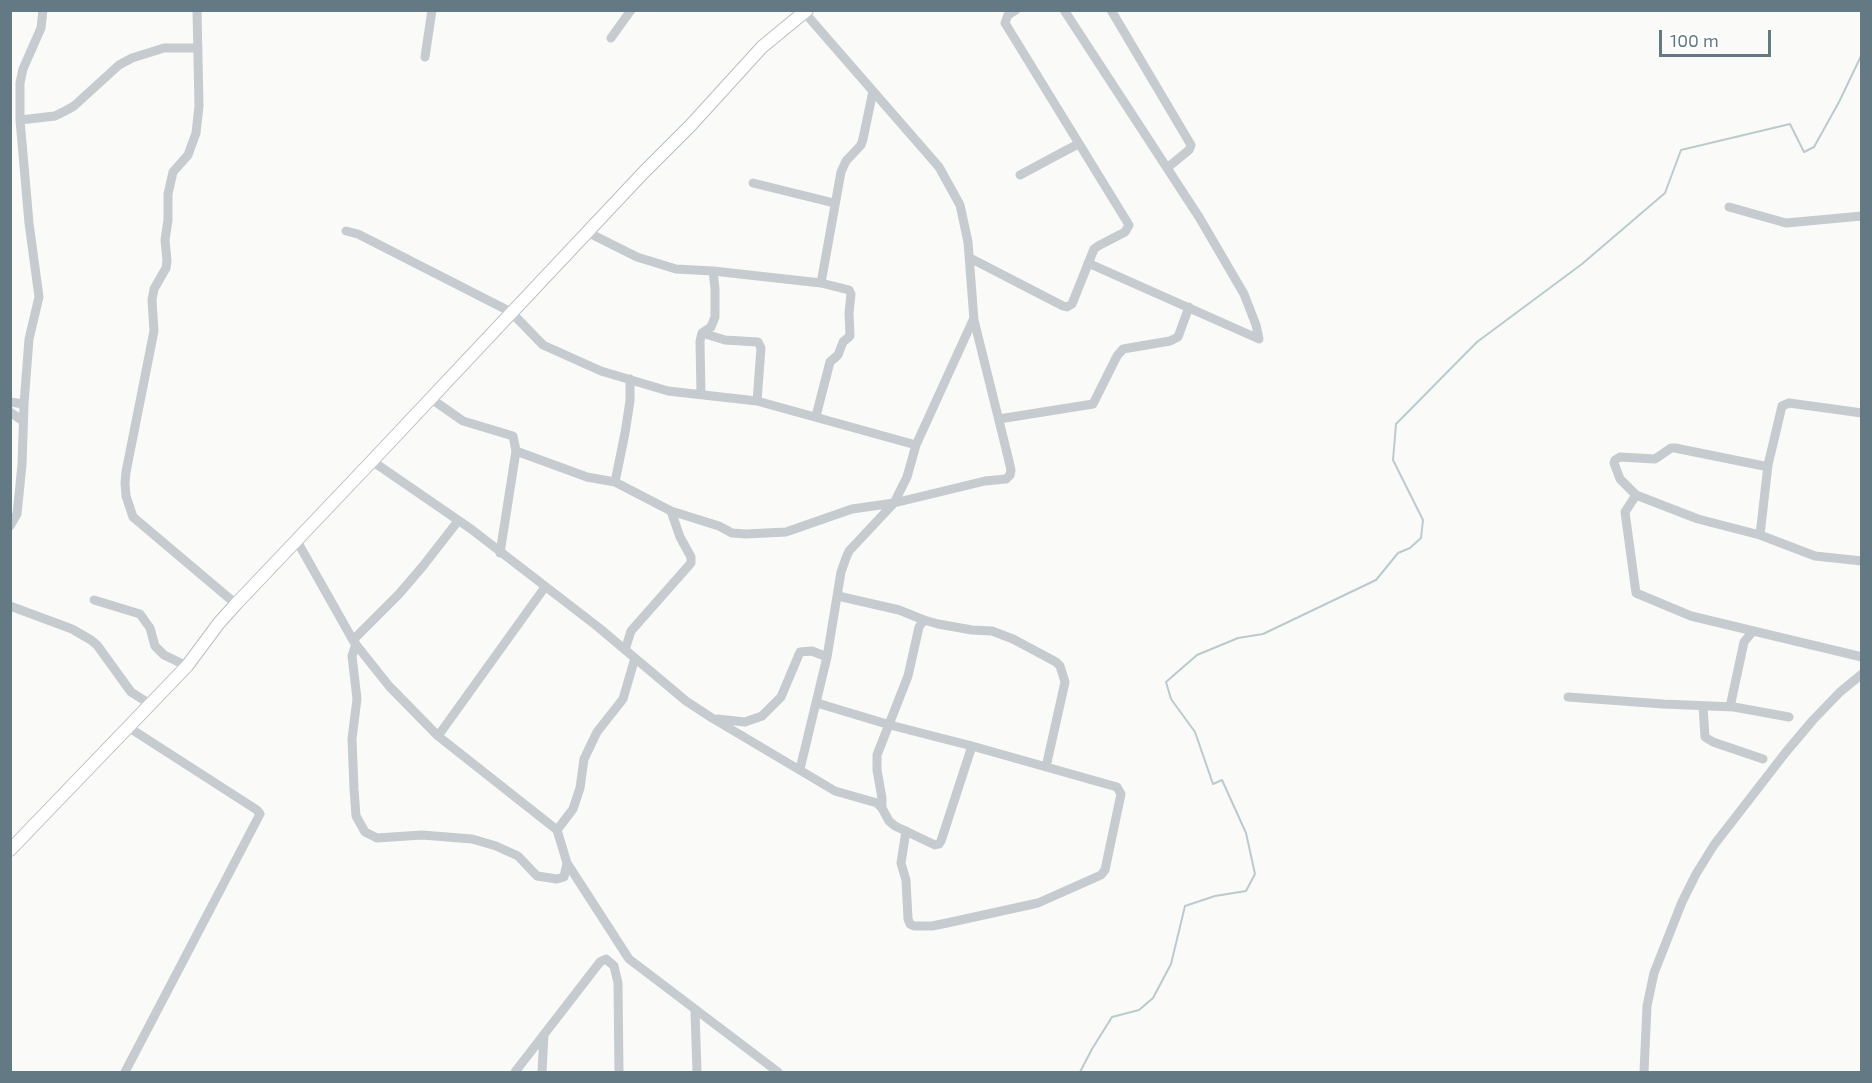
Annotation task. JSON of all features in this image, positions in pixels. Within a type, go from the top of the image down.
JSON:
[{"type":"main road","points":[[10,850],[187,666],[236,604],[511,312],[691,125],[762,47],[804,11]]},
{"type":"street","points":[[10,526],[17,514],[29,339],[39,303],[20,120],[21,76],[41,28],[43,10]]},
{"type":"street","points":[[197,10],[199,106],[196,133],[188,155],[173,172],[168,194],[166,268],[154,289],[153,331],[125,483],[126,496],[134,517],[141,526],[236,604]]},
{"type":"street","points":[[425,57],[432,10]]},
{"type":"street","points":[[611,38],[631,10]]},
{"type":"street","points":[[970,258],[1067,307],[1072,304],[1088,263],[1098,246],[1125,232],[1129,225],[1005,23],[1008,15],[1016,10]]},
{"type":"street","points":[[1064,10],[1199,217],[1238,283],[1259,339],[1088,263]]},
{"type":"street","points":[[1111,10],[1191,145],[1190,150],[1167,168]]},
{"type":"street","points":[[516,451],[587,477],[615,482],[671,511],[719,526],[732,533],[786,532],[852,509],[894,503],[1006,479],[1010,475],[1011,470],[974,320],[970,258],[960,205],[939,167],[804,11]]},
{"type":"street","points":[[20,120],[55,116],[65,111],[74,106],[119,65],[132,58],[164,48],[198,48]]},
{"type":"street","points":[[821,283],[834,203],[843,166],[863,140],[873,91]]},
{"type":"street","points":[[1020,175],[1078,144]]},
{"type":"street","points":[[753,183],[834,203]]},
{"type":"street","points":[[1729,207],[1786,223],[1862,216]]},
{"type":"street","points":[[346,231],[358,234],[511,312],[550,350],[601,371],[668,391],[757,401],[916,445]]},
{"type":"street","points":[[587,232],[637,257],[676,269],[821,283],[845,288],[851,294],[850,336],[843,342],[838,355],[830,362],[816,416]]},
{"type":"street","points":[[701,394],[700,341],[702,333],[711,327],[715,317],[713,271]]},
{"type":"street","points":[[999,419],[1093,404],[1117,356],[1124,349],[1178,337],[1189,307]]},
{"type":"street","points":[[800,769],[827,657],[841,572],[849,551],[894,503],[907,477],[916,445],[974,320]]},
{"type":"street","points":[[702,333],[725,340],[758,342],[761,348],[757,401]]},
{"type":"street","points":[[615,482],[626,433],[630,379]]},
{"type":"street","points":[[430,398],[463,421],[513,436],[516,451],[500,552]]},
{"type":"street","points":[[10,402],[24,404]]},
{"type":"street","points":[[1760,535],[1768,465],[1782,406],[1785,404],[1862,413]]},
{"type":"street","points":[[10,412],[23,421]]},
{"type":"street","points":[[1768,465],[1675,448],[1671,448],[1655,459],[1620,457],[1615,460],[1617,474],[1636,495],[1698,519],[1760,535],[1815,555],[1862,561]]},
{"type":"street","points":[[372,461],[500,552],[612,639],[686,701],[835,790],[877,803],[889,821],[935,845],[939,844],[972,746]]},
{"type":"street","points":[[1636,495],[1625,512],[1636,593],[1691,616],[1862,657]]},
{"type":"street","points":[[625,650],[631,631],[691,563],[691,556],[680,537],[671,511]]},
{"type":"street","points":[[458,521],[423,567],[354,642],[352,656],[357,699],[352,739],[356,816],[365,832],[377,838],[422,835],[472,838],[518,856],[537,876],[557,879],[564,877],[567,863]]},
{"type":"street","points":[[297,541],[354,642],[389,686],[438,736],[557,830],[567,863],[629,959],[778,1072]]},
{"type":"street","points":[[438,736],[545,587]]},
{"type":"street","points":[[838,596],[898,610],[924,620],[972,630],[992,631],[1021,643],[1056,662],[1060,666],[1065,682],[1046,767]]},
{"type":"street","points":[[94,600],[140,614],[150,628],[155,646],[164,655],[187,666]]},
{"type":"street","points":[[10,606],[72,629],[92,640],[131,692],[150,704]]},
{"type":"street","points":[[882,808],[877,771],[878,755],[908,676],[919,627],[924,620]]},
{"type":"street","points":[[612,639],[631,631]]},
{"type":"street","points":[[1730,707],[1744,642],[1753,631]]},
{"type":"street","points":[[712,718],[745,722],[762,716],[781,697],[801,652],[812,651],[827,657]]},
{"type":"street","points":[[557,830],[573,809],[580,788],[584,759],[597,732],[623,699],[635,658]]},
{"type":"street","points":[[1644,1072],[1647,1006],[1654,973],[1682,902],[1696,874],[1714,844],[1786,752],[1833,699],[1862,674]]},
{"type":"street","points":[[1568,697],[1730,707],[1789,717]]},
{"type":"street","points":[[817,703],[1117,787],[1121,794],[1105,870],[1101,875],[1038,903],[932,926],[914,926],[908,919],[906,880],[902,863],[906,831]]},
{"type":"street","points":[[1703,706],[1705,737],[1713,742],[1763,759]]},
{"type":"street","points":[[125,1072],[260,814],[128,727]]},
{"type":"street","points":[[515,1072],[600,962],[606,959],[614,966],[618,983],[619,1072]]},
{"type":"street","points":[[695,1011],[697,1072]]},
{"type":"street","points":[[542,1072],[544,1034]]},
{"type":"waterway","points":[[1080,1072],[1112,1017],[1139,1010],[1153,998],[1171,964],[1185,906],[1215,896],[1246,891],[1255,874],[1246,833],[1222,780],[1213,784],[1195,732],[1171,699],[1166,682],[1197,655],[1238,638],[1263,634],[1376,580],[1398,553],[1410,548],[1421,538],[1423,520],[1393,460],[1396,424],[1477,342],[1582,264],[1665,193],[1681,150],[1790,124],[1804,152],[1814,147],[1862,54]]}]
